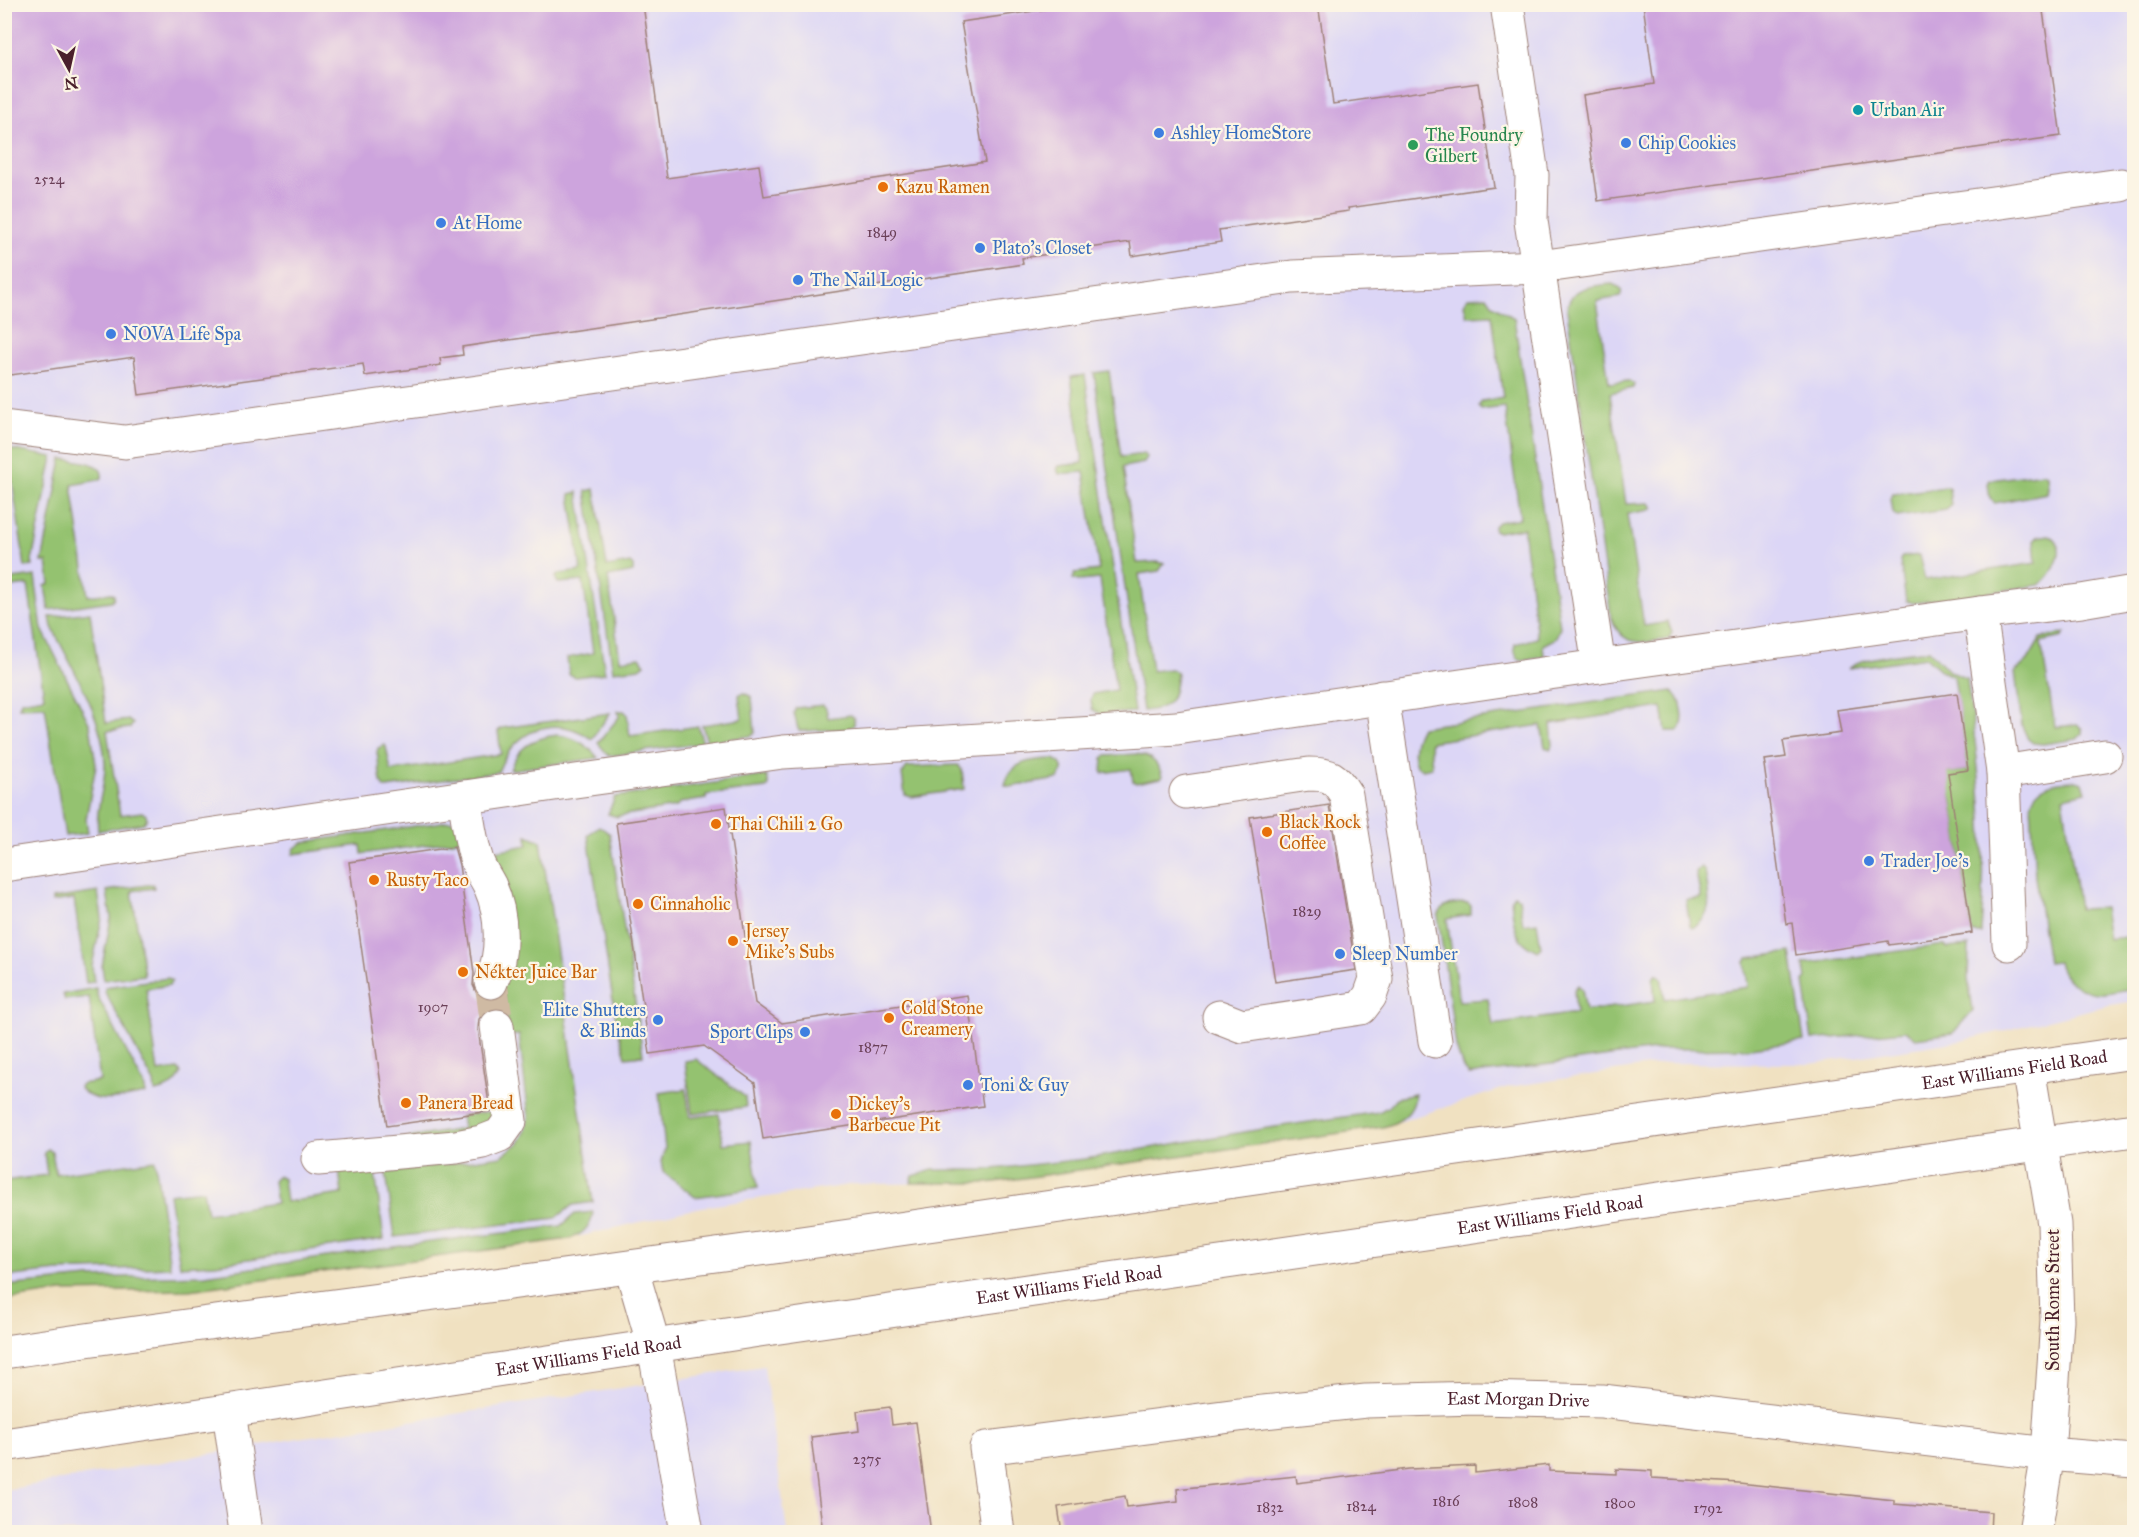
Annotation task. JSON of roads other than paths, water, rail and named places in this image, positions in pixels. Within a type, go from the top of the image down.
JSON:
[{"type":"main road","points":[[1507,4],[1532,175],[1531,221],[1599,666]]},
{"type":"main road","points":[[4,427],[125,442],[1292,277],[1539,267],[2121,185]]},
{"type":"main road","points":[[4,865],[783,752],[1177,728],[1599,666],[2134,592]]},
{"type":"main road","points":[[1980,613],[2003,772],[2009,944]]},
{"type":"main road","points":[[1382,697],[1435,1041]]},
{"type":"main road","points":[[2003,772],[2104,756]]},
{"type":"main road","points":[[1186,792],[1309,774],[1325,774],[1338,782],[1346,795],[1376,979],[1370,996],[1360,1008],[1242,1026],[1219,1017]]},
{"type":"main road","points":[[464,797],[471,842],[478,865],[491,888],[500,932],[499,961],[491,982]]},
{"type":"main road","points":[[318,1159],[456,1147],[482,1142],[500,1135],[510,1121],[497,1026]]},
{"type":"main road","name":"East Williams Field Road","points":[[4,1352],[1463,1151],[2134,1052]]},
{"type":"main road","name":"South Rome Street","points":[[2028,1068],[2054,1224],[2057,1308],[2048,1454],[2035,1533]]},
{"type":"main road","name":"East Williams Field Road","points":[[4,1445],[654,1346],[2134,1130]]},
{"type":"main road","points":[[631,1267],[654,1346],[687,1533]]},
{"type":"main road","name":"East Morgan Drive","points":[[998,1533],[986,1448],[1254,1413],[1366,1401],[1477,1398],[1602,1401],[2048,1454],[2134,1461]]},
{"type":"main road","points":[[229,1411],[246,1533]]},
{"type":"tunnel","points":[[491,982],[497,1026]]},
{"type":"place","name":"Urban Air","points":[[1858,110]]},
{"type":"place","name":"Ashley HomeStore","points":[[1159,133]]},
{"type":"place","name":"Chip Cookies","points":[[1626,143]]},
{"type":"place","name":"The Foundry Gilbert","points":[[1413,145]]},
{"type":"place","name":"Kazu Ramen","points":[[883,187]]},
{"type":"place","name":"At Home","points":[[441,223]]},
{"type":"place","name":"Plato's Closet","points":[[980,248]]},
{"type":"place","name":"The Nail Logic","points":[[798,280]]},
{"type":"place","name":"NOVA Life Spa","points":[[111,334]]},
{"type":"place","name":"Thai Chili 2 Go","points":[[716,824]]},
{"type":"place","name":"Black Rock Coffee","points":[[1267,832]]},
{"type":"place","name":"Trader Joe's","points":[[1869,861]]},
{"type":"place","name":"Rusty Taco","points":[[374,880]]},
{"type":"place","name":"Cinnaholic","points":[[638,904]]},
{"type":"place","name":"Jersey Mike's Subs","points":[[733,941]]},
{"type":"place","name":"Sleep Number","points":[[1340,954]]},
{"type":"place","name":"Nékter Juice Bar","points":[[463,972]]},
{"type":"place","name":"Cold Stone Creamery","points":[[889,1018]]},
{"type":"place","name":"Elite Shutters & Blinds","points":[[658,1020]]},
{"type":"place","name":"Sport Clips","points":[[805,1032]]},
{"type":"place","name":"Toni & Guy","points":[[968,1085]]},
{"type":"place","name":"Panera Bread","points":[[406,1103]]},
{"type":"place","name":"Dickey's Barbecue Pit","points":[[836,1114]]}]
